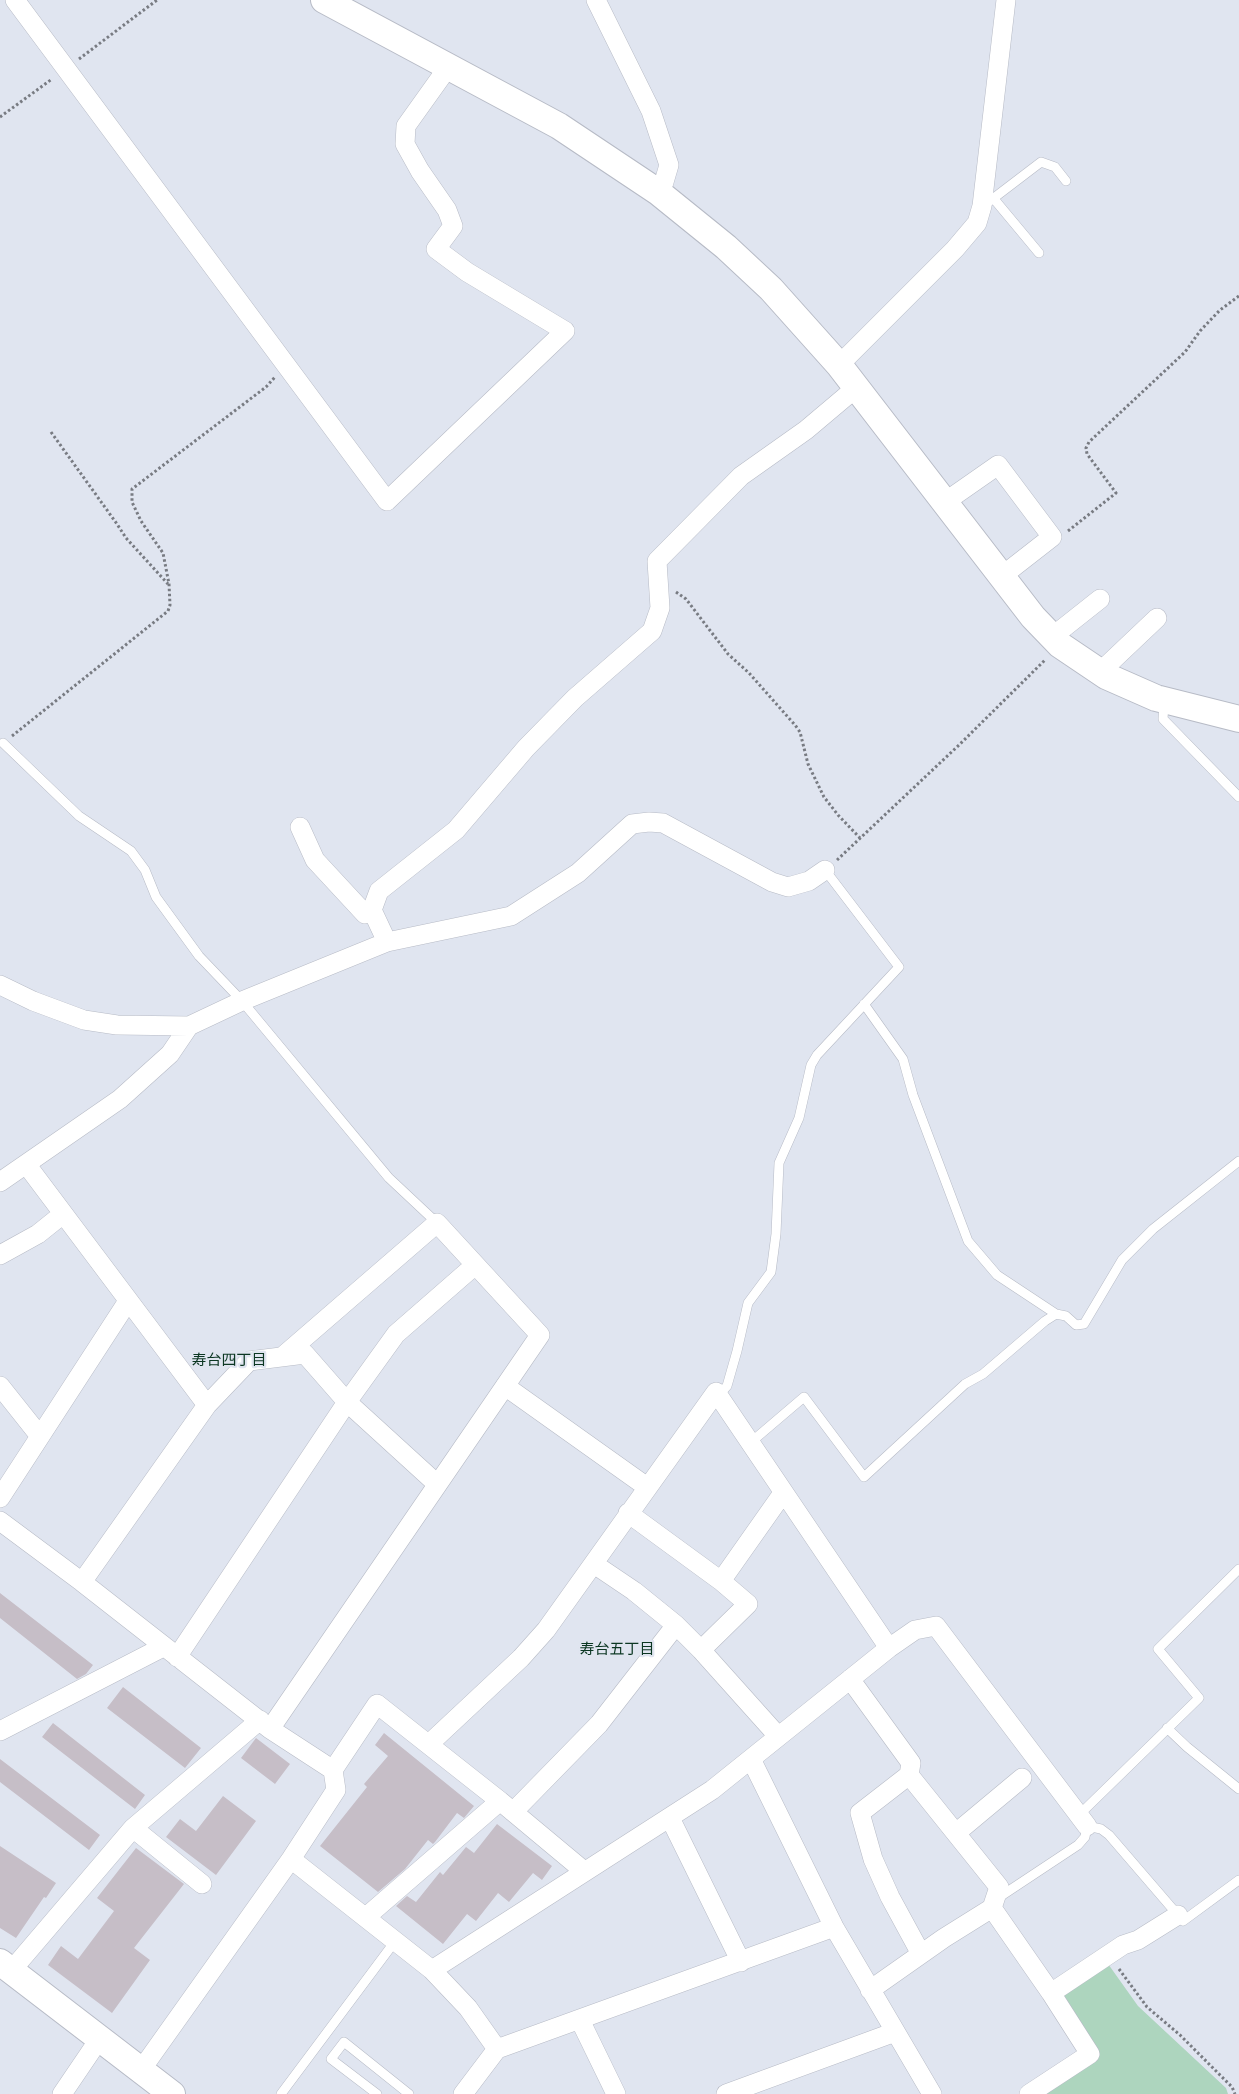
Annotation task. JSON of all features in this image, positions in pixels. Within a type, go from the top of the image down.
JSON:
[{"type":"street","points":[[16,0],[387,501],[565,331],[467,272],[436,249],[454,226],[447,210],[420,171],[405,144],[406,126],[441,77],[445,64]]},
{"type":"street","points":[[324,0],[559,126],[658,192],[726,247],[771,289],[839,365],[1033,617],[1056,641],[1100,672],[1164,700],[1239,719]]},
{"type":"street","points":[[596,0],[651,111],[666,156],[668,165],[664,182],[658,192]]},
{"type":"street","points":[[839,365],[956,249],[977,223],[988,204],[1006,0]]},
{"type":"street","points":[[300,827],[315,860],[365,914],[372,910],[379,892],[456,830],[526,748],[575,698],[652,631],[660,608],[657,561],[741,476],[806,430],[857,387]]},
{"type":"street","points":[[945,502],[998,465],[1052,537],[1002,576]]},
{"type":"street","points":[[1056,641],[1100,599]]},
{"type":"street","points":[[1100,672],[1157,618]]},
{"type":"street","points":[[0,985],[33,1001],[84,1020],[117,1025],[189,1026],[242,1001],[387,942],[511,916],[578,873],[632,824],[663,823],[772,882],[788,887],[809,882],[825,870]]},
{"type":"street","points":[[372,910],[387,942]]},
{"type":"street","points":[[0,1182],[120,1099],[170,1054],[189,1026]]},
{"type":"street","points":[[26,1164],[207,1406]]},
{"type":"street","points":[[0,1254],[38,1234],[63,1214]]},
{"type":"street","points":[[172,2094],[5,1966],[133,1828],[265,1724],[540,1336],[474,1266],[437,1223],[282,1357]]},
{"type":"street","points":[[0,1731],[170,1652],[396,1334],[474,1266]]},
{"type":"street","points":[[0,1498],[39,1435],[128,1301]]},
{"type":"street","points":[[82,1582],[207,1406],[249,1361],[304,1354],[347,1402],[436,1484]]},
{"type":"street","points":[[0,1386],[39,1435]]},
{"type":"street","points":[[505,1386],[646,1487]]},
{"type":"street","points":[[429,1744],[521,1658],[546,1630],[594,1564],[646,1487],[716,1392],[889,1648]]},
{"type":"street","points":[[721,1581],[783,1492]]},
{"type":"street","points":[[628,1513],[721,1581],[748,1604],[701,1650]]},
{"type":"street","points":[[0,1521],[265,1724],[333,1770]]},
{"type":"street","points":[[594,1564],[634,1591],[676,1625],[778,1736]]},
{"type":"street","points":[[366,1917],[507,1806],[599,1724],[676,1625]]},
{"type":"street","points":[[432,1970],[584,1870],[712,1790],[889,1648],[915,1630],[936,1626],[1087,1826]]},
{"type":"street","points":[[850,1679],[911,1763],[909,1775],[860,1813],[873,1859],[890,1897],[921,1954]]},
{"type":"street","points":[[140,2070],[291,1859],[336,1790],[333,1770],[377,1704],[507,1806],[584,1870]]},
{"type":"street","points":[[751,1759],[834,1927],[932,2094]]},
{"type":"street","points":[[870,1990],[993,1905],[999,1887],[909,1775]]},
{"type":"street","points":[[956,1833],[1022,1778]]},
{"type":"street","points":[[670,1818],[740,1962]]},
{"type":"street","points":[[133,1828],[202,1884]]},
{"type":"street","points":[[291,1859],[432,1970],[468,2008],[496,2049]]},
{"type":"street","points":[[993,1905],[1090,2054],[1029,2094]]},
{"type":"street","points":[[1050,1993],[1123,1945],[1138,1940],[1178,1915]]},
{"type":"street","points":[[463,2094],[496,2049],[834,1927]]},
{"type":"street","points":[[580,2020],[616,2094]]},
{"type":"street","points":[[726,2094],[895,2032]]},
{"type":"street","points":[[62,2094],[100,2038]]},
{"type":"lane","points":[[1039,253],[988,204],[1040,162],[1055,167],[1066,181]]},
{"type":"lane","points":[[1164,700],[1163,719],[1239,797]]},
{"type":"lane","points":[[3,743],[79,816],[131,851],[145,870],[156,897],[198,956],[242,1001],[389,1178],[437,1223]]},
{"type":"lane","points":[[718,1396],[727,1386],[748,1303],[770,1272],[776,1234],[779,1163],[799,1118],[811,1065],[816,1055],[899,967],[825,870]]},
{"type":"lane","points":[[864,1004],[903,1059],[913,1095],[968,1241],[997,1275],[1056,1314],[1066,1316],[1076,1325],[1084,1324],[1122,1260],[1153,1229],[1239,1161]]},
{"type":"lane","points":[[750,1442],[804,1397],[864,1477],[965,1384],[983,1374],[1045,1321],[1056,1314]]},
{"type":"lane","points":[[993,1905],[1078,1846],[1085,1837],[1087,1826],[1081,1813],[1199,1698],[1158,1649],[1239,1569]]},
{"type":"lane","points":[[1168,1728],[1187,1748],[1239,1789]]},
{"type":"lane","points":[[1087,1826],[1101,1829],[1109,1835],[1183,1921],[1239,1880]]},
{"type":"lane","points":[[281,2094],[396,1940]]},
{"type":"lane","points":[[377,2094],[331,2059],[344,2042],[409,2094]]},
{"type":"path","points":[[0,117],[157,0]]},
{"type":"path","points":[[1052,537],[1062,536],[1116,493],[1087,454],[1086,448],[1089,442],[1185,352],[1200,331],[1220,310],[1239,296]]},
{"type":"path","points":[[3,743],[168,610],[170,605],[163,553],[141,521],[132,502],[132,489],[266,387],[285,365]]},
{"type":"path","points":[[51,432],[126,538],[168,584]]},
{"type":"path","points":[[658,578],[686,599],[728,654],[749,673],[795,725],[800,732],[808,764],[824,797],[838,816],[860,838]]},
{"type":"path","points":[[825,870],[959,745],[1056,641]]},
{"type":"path","points":[[1108,1955],[1147,2006],[1180,2034],[1232,2087],[1235,2094]]},
{"type":"green space","points":[[1106,1961],[1138,2006],[1226,2088],[1228,2094],[1041,2094],[1099,2055],[1061,1996]]},
{"type":"building","points":[[0,1593],[93,1665],[86,1674],[77,1679],[0,1618]]},
{"type":"building","points":[[123,1687],[201,1748],[185,1768],[107,1708]]},
{"type":"building","points":[[53,1723],[145,1795],[135,1809],[42,1737]]},
{"type":"building","points":[[384,1733],[474,1806],[464,1818],[457,1813],[433,1844],[428,1840],[405,1869],[378,1892],[320,1846],[367,1787],[364,1784],[388,1756],[375,1745]]},
{"type":"building","points":[[256,1738],[290,1764],[275,1784],[241,1758]]},
{"type":"building","points":[[0,1759],[100,1835],[89,1850],[0,1782]]},
{"type":"building","points":[[223,1796],[256,1821],[216,1875],[166,1837],[180,1819],[196,1831]]},
{"type":"building","points":[[497,1824],[552,1866],[542,1880],[533,1873],[509,1902],[498,1893],[476,1921],[467,1914],[443,1944],[396,1906],[407,1896],[416,1902],[440,1872],[443,1875],[466,1847],[474,1853]]},
{"type":"building","points":[[0,1846],[56,1883],[16,1938],[0,1928]]},
{"type":"building","points":[[136,1848],[184,1884],[134,1948],[150,1960],[112,2013],[48,1965],[61,1946],[78,1959],[114,1911],[97,1898]]},
{"type":"district","name":"寿台四丁目","points":[[229,1360]]},
{"type":"district","name":"寿台五丁目","points":[[617,1649]]}]
